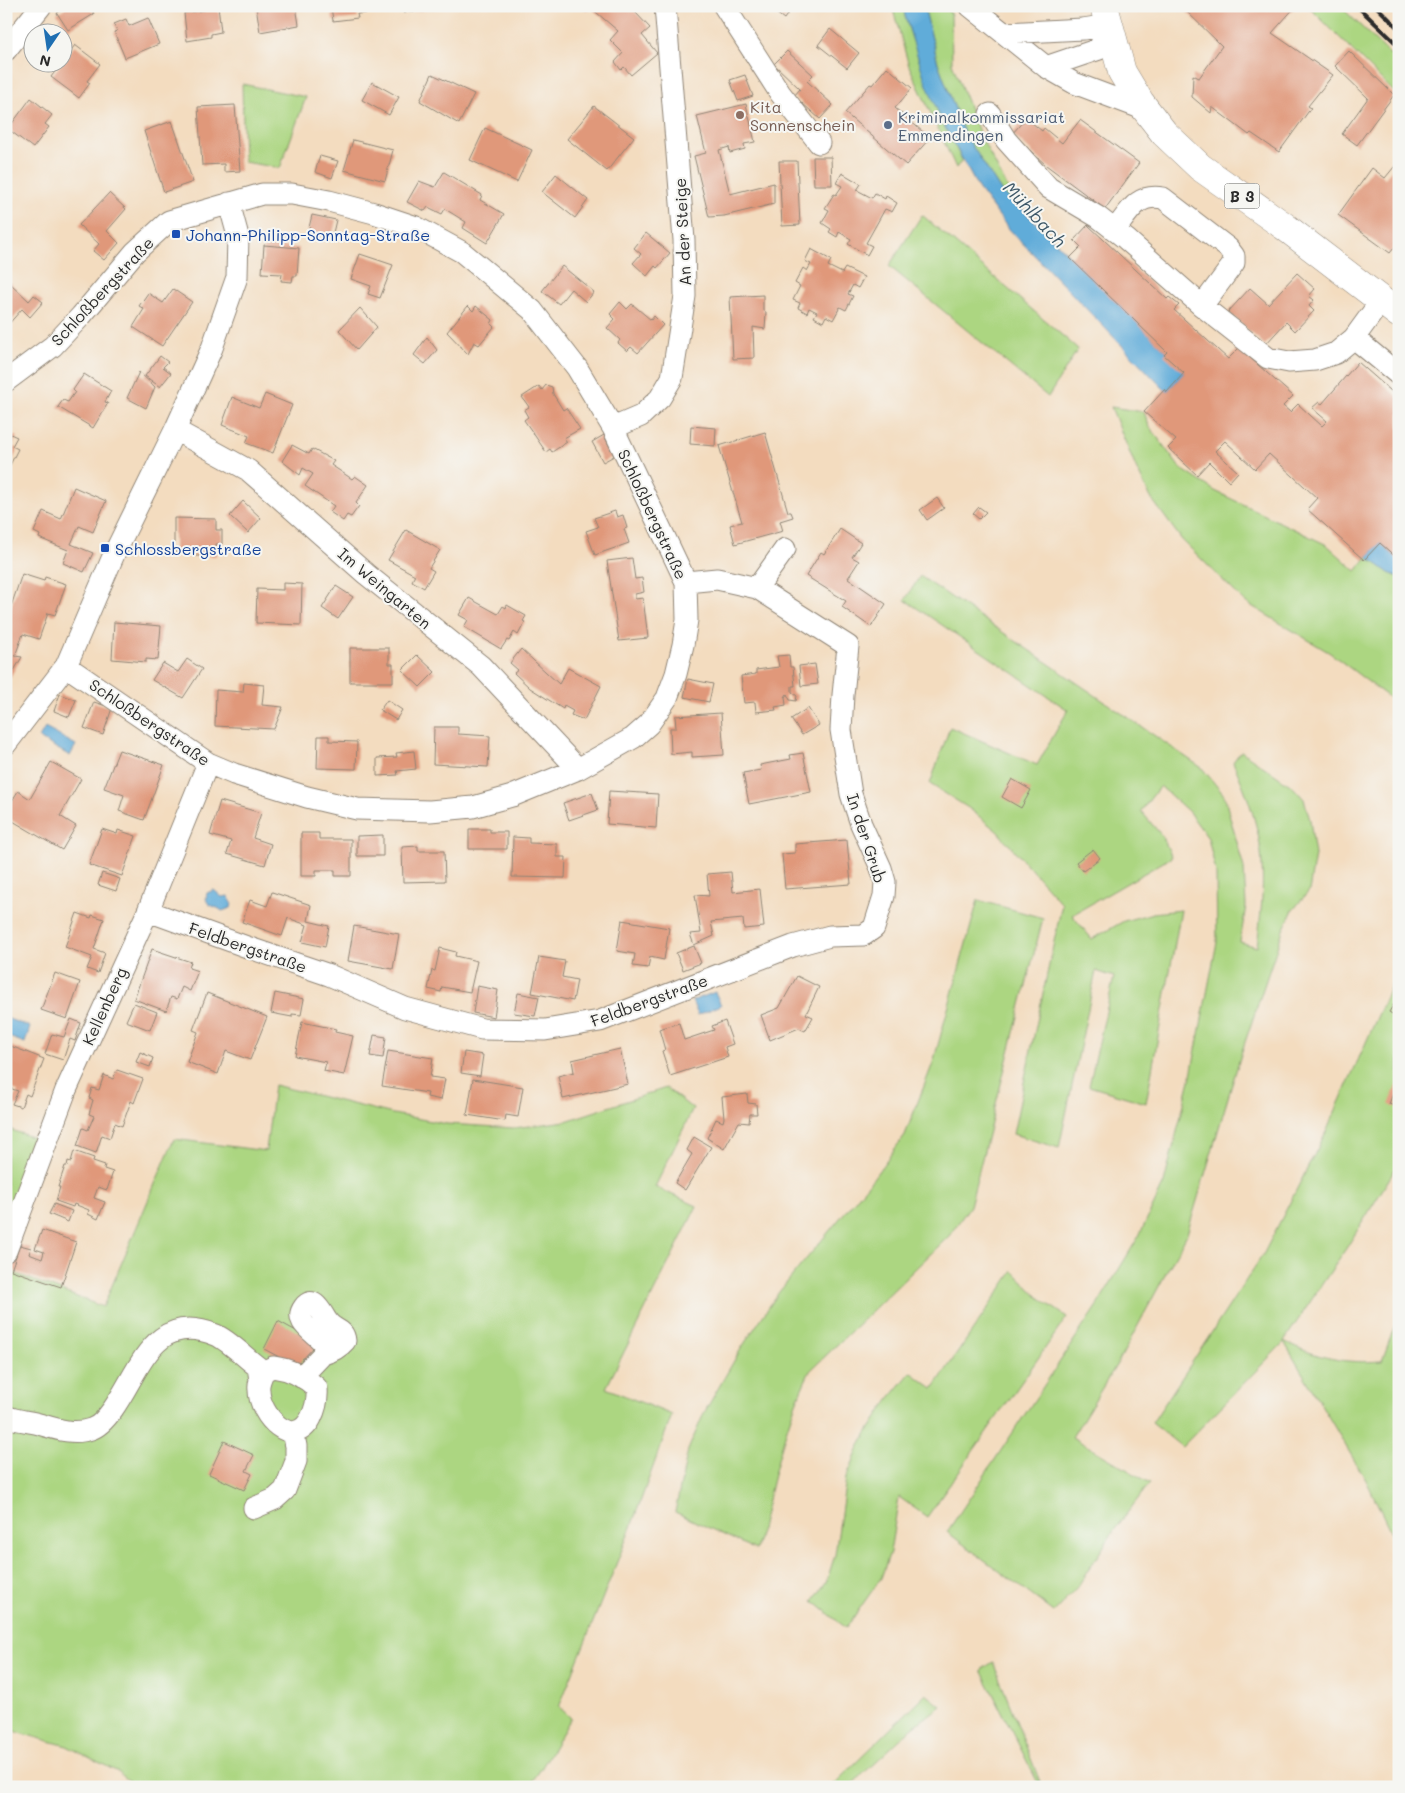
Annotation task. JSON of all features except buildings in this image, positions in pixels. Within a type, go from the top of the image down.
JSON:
[{"type":"main road","name":"B 3","points":[[1107,16],[1122,72],[1146,110],[1164,133],[1200,167],[1284,226],[1390,307]]},
{"type":"street","points":[[6,50],[41,6]]},
{"type":"street","name":"An der Steige","points":[[613,428],[641,416],[660,398],[672,378],[685,296],[684,240],[665,6]]},
{"type":"street","points":[[724,6],[780,93],[820,143]]},
{"type":"street","points":[[970,6],[1046,67],[1074,84],[1146,110]]},
{"type":"street","points":[[1005,33],[1083,29],[1107,16]]},
{"type":"street","points":[[1046,67],[1099,49],[1107,16]]},
{"type":"street","points":[[990,114],[1006,140],[1049,188],[1098,217],[1115,230],[1202,306],[1268,358],[1289,362],[1315,360],[1336,354],[1390,307]]},
{"type":"street","name":"Schloßbergstraße","points":[[6,381],[53,346],[135,252],[169,221],[262,194],[292,194],[329,201],[416,227],[462,252],[532,310],[576,368],[613,428],[686,582],[687,620],[676,674],[667,698],[649,724],[633,738],[578,769],[512,796],[473,807],[421,810],[357,809],[307,797],[234,774],[208,763],[66,666]]},
{"type":"street","points":[[1115,230],[1135,204],[1145,197],[1154,196],[1163,198],[1228,248],[1234,256],[1234,262],[1202,306]]},
{"type":"street","points":[[6,744],[66,666],[115,552],[212,348],[237,277],[238,236],[229,203]]},
{"type":"street","points":[[1354,338],[1399,375]]},
{"type":"street","name":"Im Weingarten","points":[[174,430],[248,470],[366,574],[481,666],[578,769]]},
{"type":"street","points":[[686,582],[717,579],[757,588],[785,549]]},
{"type":"street","name":"In der Grub","points":[[757,588],[848,646],[841,730],[851,794],[860,824],[881,868],[885,882],[884,896],[874,928],[864,935]]},
{"type":"street","name":"Kellenberg","points":[[6,1251],[66,1090],[148,911],[208,763]]},
{"type":"street","name":"Feldbergstraße","points":[[148,911],[329,975],[405,1008],[482,1028],[545,1030],[600,1021],[793,946],[830,936],[864,935]]},
{"type":"street","points":[[6,1416],[60,1430],[80,1432],[93,1429],[109,1415],[118,1403],[147,1352],[165,1334],[184,1328],[218,1336],[258,1367],[260,1380]]},
{"type":"street","points":[[301,1377],[323,1354]]},
{"type":"street","points":[[273,1367],[282,1368],[301,1377],[317,1388],[317,1405],[308,1425],[293,1432],[281,1428],[266,1413],[261,1404],[258,1390],[264,1371],[273,1367]]},
{"type":"street","points":[[254,1508],[275,1499],[285,1490],[296,1461],[296,1446],[293,1432]]},
{"type":"green space","points":[[892,6],[903,6],[923,71],[962,160],[956,168],[909,66]]},
{"type":"green space","points":[[924,6],[941,6],[951,13],[952,63],[981,137],[1015,202],[1003,194],[964,133],[938,63]]},
{"type":"green space","points":[[1308,6],[1340,6],[1399,63],[1399,97]]},
{"type":"green space","points":[[242,84],[306,97],[280,168],[244,162]]},
{"type":"green space","points":[[922,215],[1078,349],[1048,397],[889,266]]},
{"type":"green space","points":[[1111,407],[1144,412],[1149,426],[1180,468],[1215,491],[1327,545],[1356,571],[1367,557],[1389,573],[1399,577],[1399,705],[1330,653],[1245,602],[1182,540],[1151,498],[1136,468]]},
{"type":"green space","points":[[920,576],[1202,768],[1224,795],[1244,868],[1246,906],[1240,942],[1257,947],[1262,886],[1261,853],[1256,826],[1248,799],[1233,762],[1241,751],[1293,787],[1304,799],[1310,820],[1315,855],[1309,891],[1293,910],[1283,930],[1242,1051],[1187,1234],[1120,1359],[1072,1437],[1150,1483],[1115,1529],[1078,1586],[1054,1612],[947,1532],[1098,1304],[1139,1236],[1164,1183],[1190,1080],[1217,942],[1216,872],[1208,838],[1188,811],[1160,786],[1141,811],[1162,836],[1172,857],[1072,915],[1092,939],[1124,921],[1153,913],[1181,910],[1146,1103],[1089,1086],[1114,977],[1096,971],[1059,1148],[1013,1134],[1062,904],[997,831],[970,809],[930,784],[950,727],[1037,765],[1068,710],[905,600]]},
{"type":"green space","points":[[978,900],[1043,918],[970,1206],[949,1236],[810,1371],[800,1392],[785,1436],[756,1550],[675,1512],[688,1450],[704,1413],[742,1347],[779,1292],[874,1177],[905,1135],[933,1063]]},
{"type":"green space","points":[[1399,968],[1399,1163],[1347,1247],[1284,1341],[1320,1356],[1356,1362],[1382,1361],[1399,1314],[1399,1549],[1366,1480],[1284,1342],[1182,1447],[1152,1423],[1264,1253],[1327,1130]]},
{"type":"green space","points":[[274,1085],[393,1114],[447,1124],[514,1128],[566,1121],[666,1088],[693,1109],[655,1187],[697,1206],[606,1388],[672,1415],[631,1527],[559,1707],[571,1718],[541,1769],[528,1787],[137,1787],[118,1772],[67,1746],[6,1729],[6,1270],[103,1307],[174,1139],[266,1151]]},
{"type":"green space","points":[[6,1111],[10,1119],[11,1130],[34,1138],[6,1219]]},
{"type":"green space","points":[[1013,1271],[1038,1297],[1067,1317],[927,1517],[899,1497],[890,1552],[881,1578],[846,1628],[813,1601],[826,1583],[835,1555],[846,1478],[862,1441],[889,1399],[911,1372],[933,1389]]},
{"type":"green space","points":[[993,1662],[1042,1787],[1040,1787],[981,1670]]},
{"type":"green space","points":[[926,1694],[941,1706],[912,1728],[849,1787],[831,1787]]},
{"type":"water","points":[[903,6],[924,6],[938,63],[964,133],[1003,194],[1015,202],[1167,352],[1184,373],[1167,392],[1008,228],[978,188],[942,122],[925,80]]},
{"type":"water","points":[[1380,543],[1399,560],[1399,577],[1389,573],[1367,557]]},
{"type":"water","points":[[45,728],[76,745],[70,756],[39,738]]},
{"type":"water","points":[[214,890],[222,897],[228,896],[232,903],[231,908],[222,911],[208,903],[207,893]]},
{"type":"water","points":[[715,992],[721,1005],[698,1015],[692,1001]]},
{"type":"water","points":[[6,1018],[30,1027],[25,1043],[6,1036]]},
{"type":"railway","points":[[1357,6],[1399,46]]},
{"type":"railway","points":[[1376,6],[1399,29]]},
{"type":"place","name":"Kita Sonnenschein","points":[[740,115]]},
{"type":"place","name":"Kriminalkommissariat Emmendingen","points":[[888,125]]},
{"type":"place","name":"Johann-Philipp-Sonntag-Straße","points":[[176,234]]},
{"type":"place","name":"Schlossbergstraße","points":[[105,548]]},
{"type":"water label","name":"Mühlbach","points":[[1035,214]]}]
